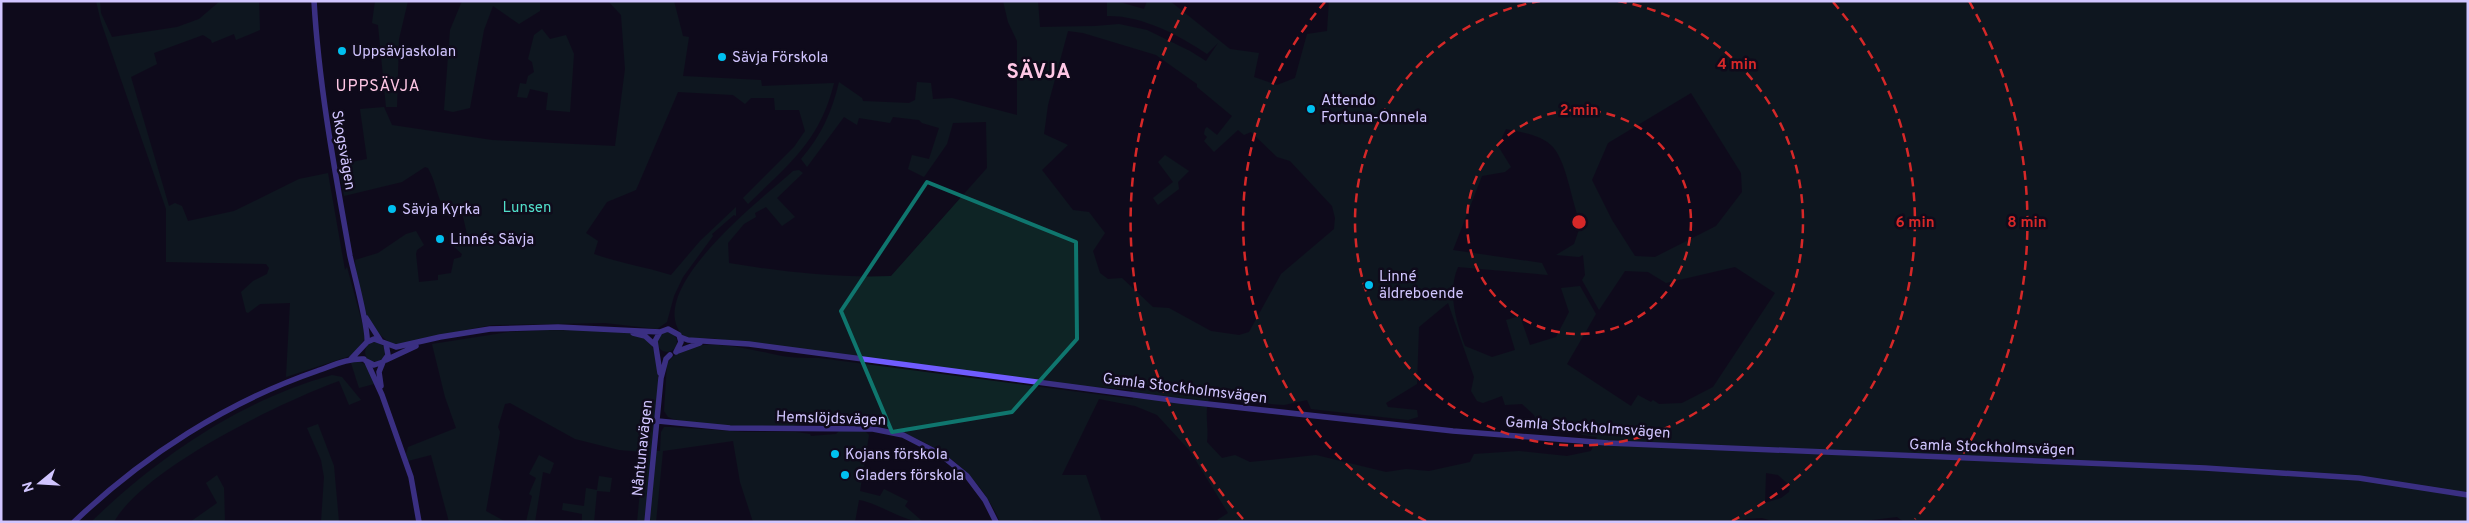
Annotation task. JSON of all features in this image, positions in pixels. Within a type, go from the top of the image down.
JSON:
[{"type":"main road","name":"Skogsvägen","points":[[314,1],[318,60],[325,110],[359,301],[368,333],[367,342]]},
{"type":"main road","name":"Skogsvägen","points":[[359,301],[367,320],[380,340]]},
{"type":"main road","points":[[74,522],[133,471],[178,439],[263,392],[351,359],[367,342],[374,339],[396,348],[490,329],[614,328],[660,332],[672,330],[680,337],[680,347],[673,354],[661,354],[646,336],[614,328]]},
{"type":"main road","points":[[656,348],[655,338],[660,332]]},
{"type":"main road","name":"Gamla Stockholmsvägen","points":[[680,337],[688,340],[710,341],[1171,399],[1453,431],[1618,443],[2192,467],[2350,477],[2468,496]]},
{"type":"main road","points":[[351,359],[366,361],[374,365],[433,339]]},
{"type":"main road","name":"Gamla Stockholmsvägen","points":[[673,354],[692,345],[710,341]]},
{"type":"main road","points":[[382,395],[379,374],[388,350],[386,344]]},
{"type":"main road","points":[[362,348],[382,395],[411,477],[419,522]]},
{"type":"main road","name":"Nåntunavägen","points":[[656,348],[661,378]]},
{"type":"main road","name":"Nåntunavägen","points":[[647,522],[661,378],[666,359],[673,354]]},
{"type":"main road","name":"Hemslöjdsvägen","points":[[658,421],[730,428],[873,429],[903,436],[940,454],[967,476],[985,500],[996,522]]},
{"type":"highlighted area","points":[[927,182],[1076,242],[1077,339],[1012,412],[892,432],[841,311]]},
{"type":"green space","points":[[96,1],[100,1],[101,13],[112,37],[177,27],[199,19],[220,1],[259,1],[260,30],[236,40],[234,34],[212,43],[211,40],[203,35],[154,53],[157,64],[131,77],[169,206],[175,203],[182,206],[188,221],[234,211],[299,179],[328,173],[345,270],[347,267],[366,337],[353,355],[286,377],[290,303],[260,304],[248,313],[246,312],[241,292],[253,281],[267,274],[269,268],[266,264],[166,262],[166,209],[101,22]]},
{"type":"green space","points":[[375,1],[408,1],[399,39],[397,107],[386,107],[378,25],[372,23]]},
{"type":"green space","points":[[462,1],[540,1],[540,11],[519,24],[493,6],[484,30],[470,108],[453,112],[444,110],[450,30]]},
{"type":"green space","name":"Lunsen","points":[[608,1],[674,1],[683,36],[689,37],[683,76],[761,80],[762,86],[834,83],[828,103],[811,136],[790,163],[748,204],[743,198],[794,147],[805,131],[799,110],[775,110],[774,98],[751,98],[745,104],[733,95],[678,92],[636,190],[607,202],[586,233],[598,241],[594,254],[671,275],[700,241],[736,207],[736,216],[734,215],[712,234],[713,236],[683,277],[674,296],[667,322],[657,329],[605,323],[492,325],[434,336],[396,346],[385,339],[377,331],[364,310],[357,285],[355,260],[378,253],[406,234],[416,231],[424,245],[417,250],[416,254],[419,282],[438,280],[438,275],[451,273],[454,259],[461,257],[462,254],[452,245],[467,234],[461,208],[455,205],[444,209],[431,173],[425,167],[402,182],[344,196],[339,168],[341,164],[367,159],[360,109],[384,107],[392,125],[492,140],[615,146],[625,69],[621,15]]},
{"type":"green space","points":[[1003,1],[1038,1],[1040,27],[1119,24],[1147,30],[1206,61],[1218,43],[1207,54],[1172,33],[1146,23],[1133,19],[1107,16],[1107,1],[1116,1],[1144,9],[1147,1],[1170,1],[1230,49],[1259,53],[1254,77],[1277,85],[1295,78],[1307,34],[1327,31],[1329,1],[2468,1],[2468,522],[1904,522],[1897,517],[1855,522],[1776,522],[1762,518],[1746,519],[1737,522],[1214,522],[1228,513],[1190,451],[1157,415],[1135,406],[1099,399],[1062,475],[1086,475],[1102,522],[1033,520],[1032,522],[1000,522],[980,487],[953,460],[920,440],[901,433],[868,423],[865,425],[807,422],[793,426],[710,425],[668,417],[664,411],[667,364],[676,354],[689,348],[703,345],[734,347],[787,357],[819,358],[1133,399],[1132,390],[1082,386],[710,338],[691,339],[682,335],[675,316],[679,294],[693,270],[712,246],[793,171],[799,170],[803,173],[777,198],[795,217],[782,226],[766,207],[755,213],[756,217],[744,224],[728,243],[729,263],[810,274],[891,276],[987,168],[986,122],[953,123],[947,144],[924,177],[908,169],[912,155],[929,159],[939,128],[922,123],[919,120],[893,117],[890,123],[859,118],[857,125],[844,117],[807,167],[801,159],[825,123],[839,82],[862,98],[863,101],[909,103],[915,100],[917,82],[931,83],[933,99],[952,98],[1017,115],[1017,41],[1008,22]],"holes":[[[1068,31],[1083,33],[1156,55],[1197,84],[1197,87],[1232,116],[1217,135],[1207,127],[1205,129],[1204,134],[1207,137],[1204,141],[1214,152],[1238,130],[1244,135],[1251,132],[1277,157],[1290,161],[1332,206],[1335,218],[1334,229],[1281,274],[1249,332],[1239,335],[1211,331],[1169,308],[1153,307],[1122,278],[1108,279],[1100,273],[1093,251],[1105,233],[1089,212],[1073,210],[1042,170],[1068,145],[1044,134],[1048,105]],[[1691,93],[1741,173],[1742,192],[1716,226],[1655,257],[1635,256],[1612,220],[1592,180],[1608,143]],[[1506,129],[1544,140],[1553,147],[1558,155],[1566,173],[1581,224],[1574,244],[1556,255],[1579,257],[1583,255],[1585,275],[1582,280],[1599,310],[1625,271],[1648,272],[1666,283],[1735,267],[1775,293],[1713,387],[1682,403],[1659,404],[1638,395],[1631,406],[1567,364],[1596,314],[1580,286],[1561,288],[1569,312],[1556,337],[1530,345],[1520,316],[1506,320],[1515,350],[1492,357],[1465,346],[1456,317],[1453,296],[1453,286],[1458,267],[1548,275],[1542,263],[1453,250],[1482,176],[1505,172],[1511,167],[1498,146]],[[1448,303],[1474,377],[1471,391],[1477,401],[1483,403],[1502,396],[1505,405],[1522,404],[1534,415],[1540,430],[1572,430],[1583,435],[1597,437],[1591,451],[1567,456],[1519,451],[1474,454],[1470,462],[1429,471],[1406,469],[1386,472],[1316,455],[1250,462],[1235,455],[1222,458],[1207,442],[1209,399],[1284,405],[1307,400],[1311,409],[1408,420],[1418,417],[1417,410],[1388,407],[1386,403],[1417,384],[1419,327]],[[1766,473],[1778,475],[1790,486],[1789,492],[1781,498],[1765,503]]]},
{"type":"green space","points":[[542,29],[550,39],[566,35],[574,54],[570,112],[546,110],[548,93],[530,89],[527,98],[517,97],[520,83],[526,84],[528,76],[534,72],[532,62],[528,59],[534,35]]},
{"type":"green space","points":[[1165,155],[1189,171],[1178,182],[1179,189],[1158,205],[1153,198],[1173,182],[1158,162]]},
{"type":"green space","points":[[548,330],[623,332],[643,337],[651,344],[656,356],[658,372],[657,408],[652,451],[660,451],[661,432],[664,427],[745,432],[796,432],[810,434],[811,436],[836,434],[839,431],[865,431],[869,435],[860,491],[880,496],[884,489],[908,501],[905,506],[922,521],[908,519],[859,500],[855,522],[753,522],[740,482],[733,441],[663,451],[656,522],[637,522],[644,452],[619,450],[575,439],[510,403],[505,404],[498,427],[500,432],[486,511],[506,522],[449,522],[431,455],[408,461],[406,454],[408,447],[456,428],[445,397],[432,344],[509,332]]},
{"type":"green space","points":[[667,332],[674,335],[677,342],[674,349],[667,352],[660,349],[657,342],[660,335]]},
{"type":"green space","points":[[375,342],[382,345],[385,352],[382,359],[375,362],[368,359],[365,352],[368,345]]},
{"type":"green space","points":[[356,361],[366,366],[371,373],[374,384],[359,388],[351,363]]},
{"type":"green space","points":[[332,375],[342,377],[361,400],[349,405],[339,381],[284,404],[216,439],[183,459],[154,480],[130,501],[114,522],[91,522],[144,475],[202,434],[233,415],[265,399]]},
{"type":"green space","points":[[318,424],[334,466],[339,522],[321,522],[324,477],[321,460],[307,428]]},
{"type":"green space","points":[[539,455],[554,463],[550,474],[543,472],[535,522],[526,522],[532,496],[529,494],[536,478],[529,474]]},
{"type":"green space","points":[[217,475],[224,488],[225,522],[190,522],[217,503],[206,483]]},
{"type":"green space","points":[[599,476],[612,478],[610,492],[597,491],[594,522],[582,522],[582,514],[562,510],[563,503],[584,506],[586,488],[597,490]]},
{"type":"place","name":"Uppsävjaskolan","points":[[342,51]]},
{"type":"place","name":"Sävja Förskola","points":[[722,57]]},
{"type":"place","name":"Attendo Fortuna-Onnela","points":[[1311,109]]},
{"type":"place","name":"Sävja Kyrka","points":[[392,209]]},
{"type":"place","name":"Linnés Sävja","points":[[440,239]]},
{"type":"place","name":"Linné äldreboende","points":[[1369,285]]},
{"type":"place","name":"Kojans förskola","points":[[835,454]]},
{"type":"place","name":"Gladers förskola","points":[[845,475]]},
{"type":"district","name":"SÄVJA","points":[[1039,71]]},
{"type":"district","name":"UPPSÄVJA","points":[[378,85]]}]
